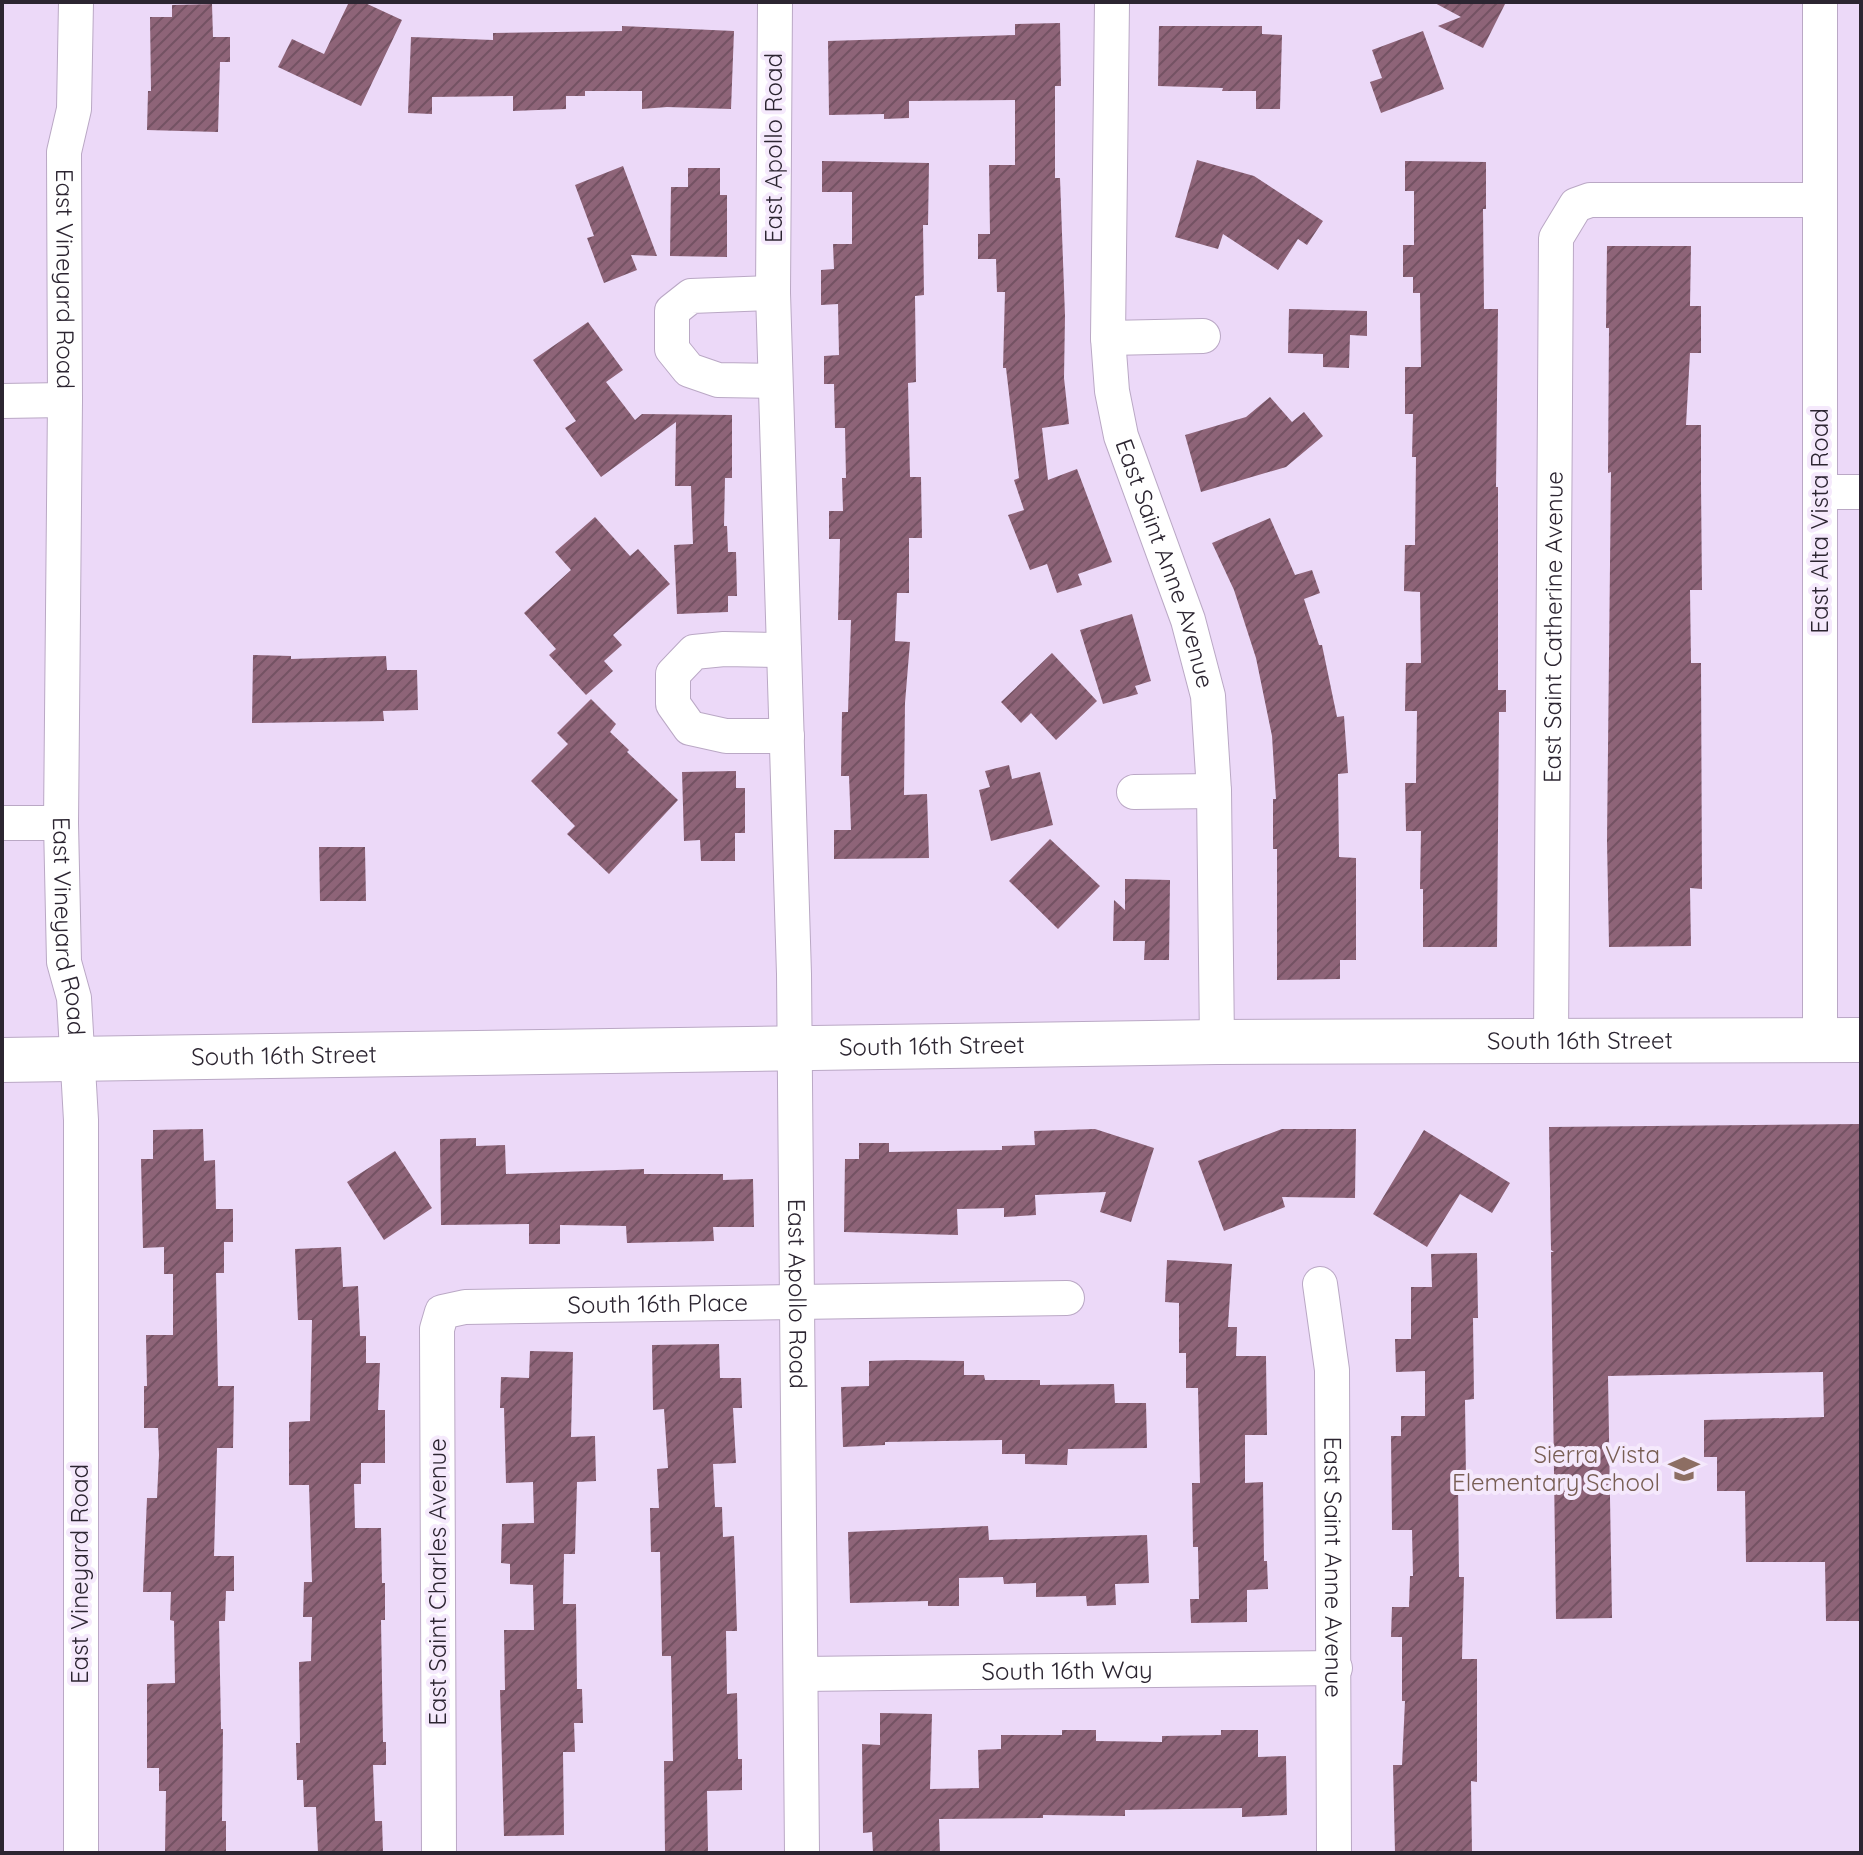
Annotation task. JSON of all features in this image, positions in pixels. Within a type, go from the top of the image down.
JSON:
[{"type":"main road","name":"South 16th Street","points":[[2,1060],[1217,1042],[1840,1040]]},
{"type":"street","name":"East Vineyard Road","points":[[76,2],[74,109],[64,152],[61,823],[64,962],[74,998],[81,1120],[81,1853]]},
{"type":"street","name":"East Apollo Road","points":[[775,2],[774,381],[795,1047],[802,1853]]},
{"type":"street","name":"East Saint Anne Avenue","points":[[1112,2],[1108,338],[1112,391],[1121,436],[1188,620],[1208,696],[1214,791],[1217,1042]]},
{"type":"street","name":"East Alta Vista Road","points":[[1820,2],[1820,492],[1840,1040]]},
{"type":"street","name":"East Saint Catherine Avenue","points":[[1551,1041],[1556,238],[1576,205],[1590,200],[1820,200]]},
{"type":"street","points":[[773,293],[691,296],[672,311],[672,349],[689,370],[718,380],[774,381]]},
{"type":"street","points":[[1108,338],[1203,336]]},
{"type":"street","points":[[2,401],[65,400]]},
{"type":"street","points":[[1820,492],[1861,492]]},
{"type":"street","points":[[784,650],[694,652],[673,674],[673,704],[690,728],[726,736],[787,736]]},
{"type":"street","points":[[1134,792],[1214,791]]},
{"type":"street","points":[[2,823],[61,823]]},
{"type":"street","name":"East Saint Anne Avenue","points":[[1320,1284],[1332,1370],[1334,1853]]},
{"type":"street","name":"South 16th Place","points":[[442,1312],[465,1307],[1067,1298]]},
{"type":"street","name":"East Saint Charles Avenue","points":[[439,1853],[437,1329],[442,1312]]},
{"type":"street","name":"South 16th Way","points":[[801,1674],[1335,1668]]},
{"type":"building","points":[[349,2],[363,2],[402,20],[361,106],[278,67],[292,39],[324,54]]},
{"type":"building","points":[[1433,2],[1506,2],[1483,48],[1438,26],[1461,17]]},
{"type":"building","points":[[212,4],[213,37],[230,37],[230,62],[220,62],[218,132],[147,130],[148,91],[151,91],[150,17],[172,17],[172,5]]},
{"type":"building","points":[[1060,23],[1061,86],[1055,86],[1055,178],[1060,178],[1064,378],[1069,424],[1042,428],[1048,480],[1077,469],[1112,562],[1078,574],[1082,585],[1057,593],[1047,564],[1030,570],[1008,515],[1024,510],[1014,480],[1019,478],[1006,368],[1003,368],[1005,292],[997,292],[996,259],[978,259],[978,234],[990,234],[989,165],[1015,165],[1015,100],[909,101],[909,118],[884,119],[884,114],[829,115],[828,41],[1015,35],[1015,24]]},
{"type":"building","points":[[622,26],[734,31],[731,109],[642,109],[642,91],[585,91],[585,96],[566,96],[566,109],[513,111],[513,96],[432,97],[432,114],[408,113],[411,37],[493,40],[493,33],[622,31]]},
{"type":"building","points":[[1159,26],[1262,26],[1262,34],[1282,35],[1280,109],[1256,109],[1256,91],[1158,86]]},
{"type":"building","points":[[1423,31],[1444,89],[1381,113],[1370,82],[1382,78],[1372,50]]},
{"type":"building","points":[[1197,160],[1254,176],[1323,221],[1307,245],[1298,239],[1278,270],[1223,234],[1218,249],[1175,237]]},
{"type":"building","points":[[822,161],[929,163],[928,225],[923,225],[924,295],[915,296],[916,382],[908,383],[910,477],[921,477],[922,538],[909,538],[909,593],[897,593],[895,641],[910,642],[905,703],[904,795],[927,794],[929,858],[834,859],[834,830],[851,830],[849,776],[841,776],[842,712],[848,712],[851,620],[838,620],[840,539],[829,539],[829,511],[843,511],[845,428],[835,428],[834,384],[824,384],[824,356],[839,355],[838,304],[821,305],[821,270],[834,269],[833,244],[852,244],[852,192],[822,192]]},
{"type":"building","points":[[1405,161],[1486,162],[1484,309],[1498,309],[1498,690],[1506,690],[1506,712],[1499,712],[1497,947],[1423,947],[1421,831],[1406,831],[1405,783],[1416,783],[1417,711],[1405,711],[1406,663],[1421,663],[1420,592],[1404,591],[1405,545],[1415,545],[1416,457],[1412,457],[1413,414],[1405,414],[1405,367],[1421,367],[1420,293],[1413,293],[1413,277],[1403,277],[1403,245],[1414,245],[1414,191],[1405,191]]},
{"type":"building","points":[[623,166],[657,256],[631,255],[637,270],[604,283],[587,238],[594,236],[575,185]]},
{"type":"building","points":[[688,168],[720,168],[720,195],[727,195],[727,257],[670,256],[671,187],[688,187]]},
{"type":"building","points":[[1607,246],[1691,246],[1690,306],[1701,306],[1701,353],[1690,353],[1686,425],[1701,425],[1702,590],[1690,590],[1691,663],[1701,663],[1702,889],[1690,888],[1691,946],[1609,947],[1607,841],[1611,472],[1608,473]]},
{"type":"building","points":[[1289,309],[1367,311],[1367,336],[1350,335],[1349,368],[1323,367],[1323,354],[1288,353]]},
{"type":"building","points":[[588,322],[623,370],[606,382],[635,420],[642,414],[732,415],[732,478],[725,478],[724,526],[727,526],[728,552],[736,552],[737,596],[728,596],[728,612],[677,614],[674,545],[693,544],[691,486],[675,486],[676,422],[601,477],[565,428],[576,421],[533,360]]},
{"type":"building","points":[[1270,397],[1292,422],[1304,412],[1323,436],[1286,467],[1201,492],[1185,435],[1246,417]]},
{"type":"building","points":[[595,517],[630,556],[638,549],[670,584],[613,635],[622,645],[604,661],[613,671],[586,695],[549,655],[556,649],[524,613],[571,570],[555,552]]},
{"type":"building","points":[[1270,518],[1295,575],[1312,570],[1320,593],[1304,599],[1319,645],[1322,645],[1337,717],[1344,716],[1348,773],[1338,774],[1339,857],[1356,858],[1356,960],[1340,960],[1340,979],[1277,980],[1277,849],[1273,849],[1273,799],[1276,799],[1272,736],[1256,658],[1234,590],[1212,543]]},
{"type":"building","points":[[1132,614],[1151,681],[1135,686],[1138,694],[1103,704],[1080,630]]},
{"type":"building","points":[[1052,653],[1097,701],[1056,740],[1031,713],[1021,723],[1001,702]]},
{"type":"building","points":[[253,655],[291,656],[291,659],[386,656],[387,670],[417,670],[418,710],[383,711],[384,721],[252,723]]},
{"type":"building","points":[[591,699],[616,724],[610,732],[629,750],[627,752],[678,800],[609,874],[567,834],[575,826],[531,781],[568,744],[557,733]]},
{"type":"building","points":[[1009,765],[1012,779],[1040,772],[1053,825],[991,841],[979,790],[990,787],[985,771]]},
{"type":"building","points":[[736,771],[736,788],[745,788],[745,833],[735,833],[735,861],[701,861],[700,840],[684,841],[682,772]]},
{"type":"building","points":[[1050,839],[1100,886],[1058,929],[1009,881]]},
{"type":"building","points":[[319,847],[365,847],[366,901],[320,901]]},
{"type":"building","points":[[1125,879],[1170,880],[1169,960],[1144,960],[1145,941],[1113,941],[1114,900],[1125,910]]},
{"type":"building","points":[[1861,1124],[1861,1621],[1826,1621],[1825,1562],[1746,1562],[1745,1491],[1717,1491],[1717,1457],[1704,1457],[1704,1420],[1824,1417],[1823,1372],[1608,1376],[1612,1618],[1556,1619],[1551,1252],[1554,1252],[1551,1250],[1549,1127]]},
{"type":"building","points":[[203,1129],[204,1161],[215,1160],[216,1209],[233,1209],[233,1242],[224,1242],[224,1273],[216,1273],[218,1386],[234,1386],[233,1448],[217,1448],[214,1556],[234,1556],[234,1591],[226,1591],[225,1621],[219,1621],[222,1821],[226,1821],[226,1853],[165,1853],[166,1791],[159,1791],[159,1768],[147,1768],[147,1684],[175,1683],[174,1621],[170,1620],[171,1592],[143,1592],[147,1498],[157,1498],[159,1455],[158,1428],[144,1428],[144,1386],[147,1386],[146,1335],[173,1335],[173,1274],[164,1274],[164,1247],[143,1248],[141,1159],[153,1159],[153,1130]]},
{"type":"building","points":[[1095,1129],[1154,1148],[1131,1222],[1100,1212],[1106,1192],[1035,1195],[1036,1215],[1004,1217],[1004,1208],[957,1209],[958,1235],[844,1232],[845,1159],[859,1159],[859,1143],[889,1143],[889,1152],[1002,1150],[1002,1146],[1035,1145],[1034,1131]]},
{"type":"building","points":[[1282,1129],[1356,1129],[1355,1198],[1282,1197],[1285,1207],[1224,1231],[1198,1161]]},
{"type":"building","points":[[1424,1130],[1510,1183],[1492,1213],[1460,1194],[1427,1247],[1373,1214]]},
{"type":"building","points":[[476,1138],[476,1146],[505,1145],[506,1174],[644,1169],[644,1174],[723,1174],[723,1180],[753,1179],[754,1227],[713,1227],[714,1241],[627,1243],[626,1226],[560,1225],[560,1244],[529,1244],[529,1224],[441,1225],[440,1139]]},
{"type":"building","points":[[395,1151],[432,1208],[384,1240],[347,1182]]},
{"type":"building","points":[[341,1247],[343,1287],[358,1286],[360,1336],[366,1336],[366,1363],[380,1363],[378,1410],[385,1410],[385,1463],[361,1463],[361,1484],[354,1484],[355,1528],[381,1528],[382,1583],[385,1583],[385,1620],[381,1620],[386,1765],[373,1765],[375,1821],[382,1821],[383,1853],[318,1853],[316,1807],[304,1807],[303,1780],[297,1780],[299,1662],[311,1661],[312,1617],[303,1617],[304,1582],[312,1582],[309,1485],[289,1485],[289,1422],[310,1421],[312,1320],[298,1320],[295,1249]]},
{"type":"building","points":[[1477,1253],[1478,1318],[1473,1318],[1474,1399],[1465,1400],[1466,1480],[1458,1481],[1459,1577],[1464,1577],[1462,1659],[1477,1659],[1477,1782],[1471,1781],[1472,1853],[1395,1853],[1393,1765],[1402,1765],[1405,1701],[1402,1701],[1402,1637],[1391,1637],[1392,1607],[1409,1607],[1410,1576],[1413,1576],[1412,1530],[1392,1530],[1391,1436],[1401,1436],[1401,1416],[1425,1416],[1425,1371],[1396,1372],[1395,1339],[1411,1339],[1411,1287],[1432,1287],[1431,1254]]},
{"type":"building","points":[[1167,1260],[1232,1264],[1228,1327],[1237,1327],[1236,1356],[1266,1356],[1267,1435],[1245,1435],[1245,1483],[1263,1482],[1264,1561],[1267,1561],[1268,1589],[1247,1590],[1247,1622],[1191,1623],[1190,1599],[1199,1599],[1198,1547],[1193,1547],[1192,1483],[1200,1483],[1198,1388],[1186,1388],[1186,1353],[1179,1353],[1179,1303],[1165,1302]]},
{"type":"building","points":[[719,1344],[720,1378],[741,1378],[742,1408],[733,1408],[736,1463],[713,1464],[715,1507],[722,1507],[723,1537],[734,1536],[737,1631],[726,1631],[727,1694],[737,1693],[742,1790],[707,1791],[708,1853],[665,1853],[664,1761],[673,1761],[671,1656],[662,1656],[660,1552],[651,1552],[650,1508],[659,1508],[657,1469],[668,1468],[664,1409],[653,1410],[652,1345]]},
{"type":"building","points":[[530,1351],[573,1352],[571,1437],[595,1436],[596,1481],[577,1482],[575,1554],[564,1554],[563,1604],[576,1604],[577,1689],[582,1689],[583,1723],[574,1723],[575,1752],[563,1752],[564,1835],[504,1836],[500,1690],[505,1690],[504,1630],[534,1630],[533,1585],[510,1584],[510,1564],[501,1563],[502,1524],[534,1523],[533,1482],[506,1483],[504,1408],[500,1408],[501,1377],[529,1378]]},
{"type":"building","points":[[869,1361],[964,1361],[964,1375],[984,1375],[985,1380],[1040,1380],[1040,1385],[1114,1384],[1115,1403],[1146,1403],[1147,1448],[1068,1449],[1067,1465],[1025,1464],[1025,1454],[1002,1454],[1002,1440],[885,1442],[885,1445],[843,1447],[841,1387],[869,1386]]},
{"type":"building","points":[[988,1526],[989,1540],[1147,1535],[1149,1583],[1115,1584],[1116,1605],[1087,1606],[1086,1596],[1036,1597],[1036,1583],[1004,1584],[1003,1577],[959,1578],[959,1606],[928,1606],[928,1601],[850,1603],[848,1532]]},
{"type":"building","points":[[880,1713],[932,1714],[930,1789],[979,1788],[978,1750],[1001,1749],[1001,1735],[1062,1735],[1062,1730],[1096,1730],[1096,1741],[1162,1742],[1162,1736],[1221,1735],[1221,1730],[1258,1730],[1258,1757],[1286,1756],[1287,1815],[1242,1817],[1242,1808],[1125,1810],[1125,1816],[939,1819],[940,1853],[873,1853],[872,1832],[863,1833],[862,1744],[880,1745]]},
{"type":"place","name":"Sierra Vista Elementary School","points":[[1684,1469]]}]
